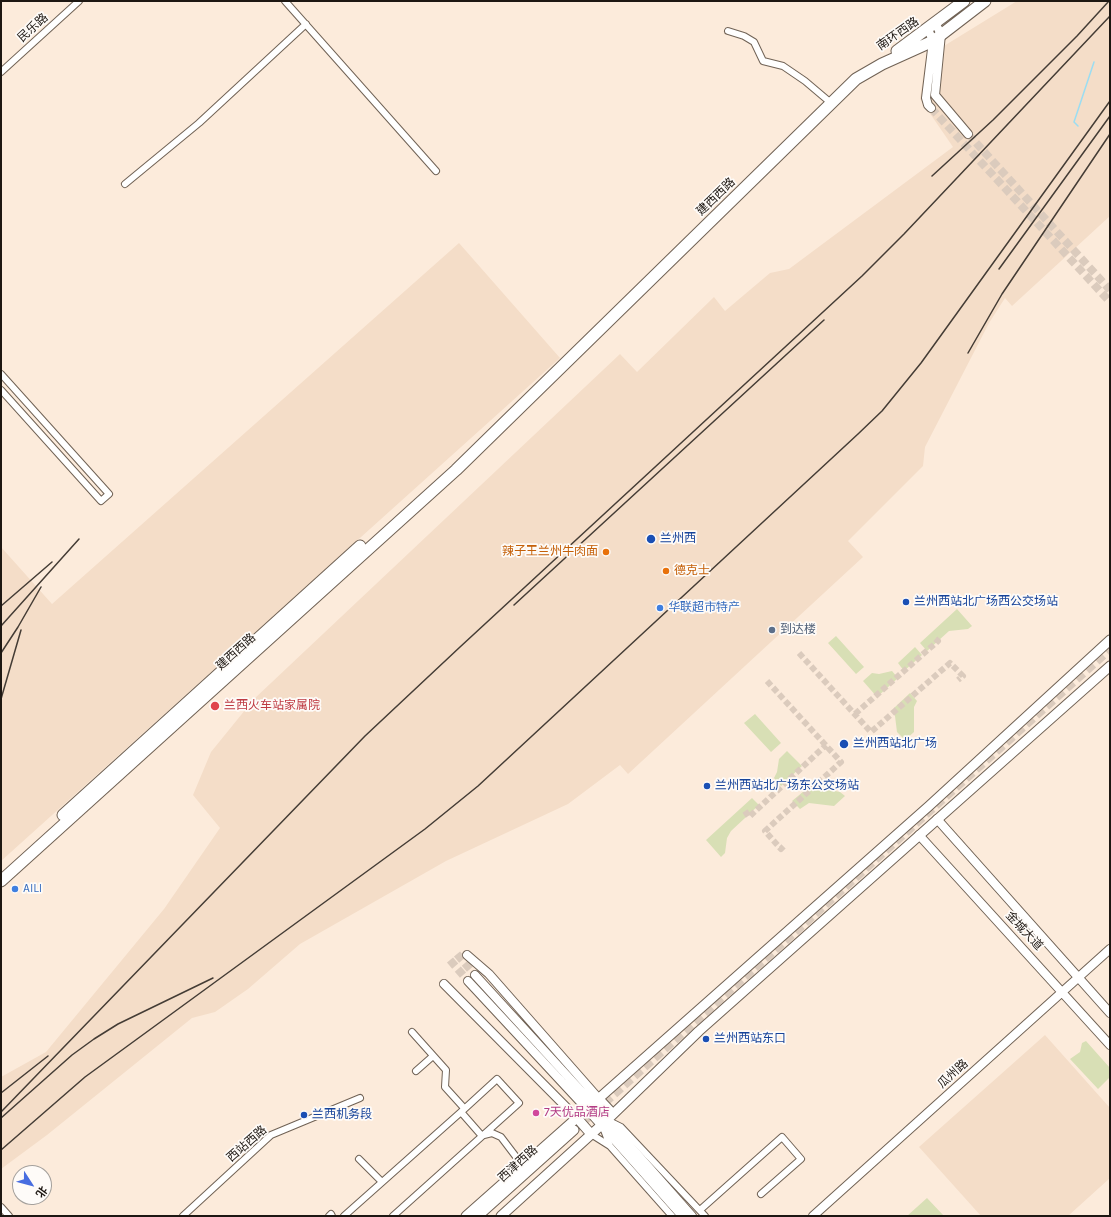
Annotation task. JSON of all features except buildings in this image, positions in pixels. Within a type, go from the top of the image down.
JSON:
[{"type":"highway","name":"南环西路","points":[[865,73],[964,1]]},
{"type":"highway","name":"建西西路","points":[[1,881],[456,470],[856,79],[865,73],[937,38],[986,1]]},
{"type":"highway","name":"建西西路","points":[[1,871],[366,541],[451,466],[486,440]]},
{"type":"main road","points":[[466,1216],[593,1104],[687,1018],[934,801],[1110,640]]},
{"type":"main road","points":[[501,1216],[607,1120],[698,1031],[1110,666]]},
{"type":"main road","points":[[593,1104],[607,1120]]},
{"type":"main road","points":[[577,1118],[592,1134]]},
{"type":"main road","name":"西津西路","points":[[478,1216],[576,1132],[485,1216]]},
{"type":"street","name":"民乐路","points":[[1,72],[80,1]]},
{"type":"street","points":[[285,1],[436,171]]},
{"type":"street","points":[[125,184],[199,123],[306,24]]},
{"type":"street","points":[[931,26],[937,38],[935,95],[968,134]]},
{"type":"street","points":[[728,30],[744,36],[754,42],[763,61],[783,66],[805,81],[831,103]]},
{"type":"street","points":[[931,108],[928,105],[926,98],[937,38]]},
{"type":"street","points":[[1,374],[109,494],[101,501],[1,390]]},
{"type":"street","points":[[8,397],[16,390]]},
{"type":"street","name":"金城大道","points":[[937,819],[1110,1013]]},
{"type":"street","name":"金城大道","points":[[919,835],[1063,991],[1110,1045]]},
{"type":"street","name":"瓜州路","points":[[813,1216],[1110,949]]},
{"type":"street","points":[[467,955],[488,974],[593,1104]]},
{"type":"street","points":[[475,975],[593,1104],[692,1216]]},
{"type":"street","points":[[468,981],[593,1104]]},
{"type":"street","points":[[444,984],[577,1118]]},
{"type":"street","points":[[412,1032],[446,1070],[445,1087],[482,1136]]},
{"type":"street","points":[[416,1071],[433,1056]]},
{"type":"street","points":[[344,1216],[497,1078],[519,1102],[393,1216]]},
{"type":"street","name":"西站西路","points":[[183,1216],[271,1135],[360,1098]]},
{"type":"street","points":[[607,1120],[610,1146]]},
{"type":"street","points":[[607,1120],[621,1127],[705,1216]]},
{"type":"street","points":[[607,1120],[682,1216]]},
{"type":"street","points":[[482,1136],[492,1133],[501,1136],[523,1166]]},
{"type":"street","points":[[592,1134],[610,1146],[672,1216]]},
{"type":"street","points":[[700,1210],[782,1137],[801,1159],[762,1194]]},
{"type":"street","points":[[359,1159],[382,1182]]},
{"type":"street","points":[[1,1207],[9,1216]]},
{"type":"street","points":[[329,1216],[331,1214],[332,1216]]},
{"type":"shaded area","points":[[1017,1],[1110,1],[1110,216],[1012,306],[1005,298],[989,323],[925,447],[923,466],[848,541],[863,557],[628,774],[620,765],[568,804],[446,861],[300,944],[248,989],[215,1012],[192,1018],[47,1135],[1,1169],[1,1077],[46,1052],[164,909],[220,828],[193,795],[211,752],[254,699],[620,354],[637,372],[714,297],[725,311],[770,273],[789,269],[953,147],[920,99],[926,57]]},
{"type":"shaded area","points":[[459,243],[560,358],[1,861],[1,547],[52,604]]},
{"type":"shaded area","points":[[1045,1035],[1110,1108],[1110,1178],[1068,1216],[981,1216],[919,1147]]},
{"type":"green space","points":[[957,609],[972,626],[968,629],[949,631],[927,651],[920,643]]},
{"type":"green space","points":[[836,636],[864,667],[856,674],[828,643]]},
{"type":"green space","points":[[915,647],[922,655],[904,671],[898,663]]},
{"type":"green space","points":[[892,671],[898,678],[877,697],[863,681],[872,673],[879,674]]},
{"type":"green space","points":[[910,693],[917,701],[914,707],[914,732],[905,740],[897,732],[894,708]]},
{"type":"green space","points":[[755,714],[781,743],[771,752],[744,723]]},
{"type":"green space","points":[[787,751],[802,766],[781,786],[774,778],[777,772],[779,759]]},
{"type":"green space","points":[[810,786],[840,792],[845,796],[834,806],[809,803],[800,809],[792,801]]},
{"type":"green space","points":[[752,798],[759,805],[731,831],[727,838],[725,853],[721,857],[706,840]]},
{"type":"green space","points":[[1086,1041],[1110,1068],[1110,1077],[1098,1089],[1070,1059],[1080,1052],[1082,1043]]},
{"type":"green space","points":[[927,1198],[944,1216],[907,1216]]},
{"type":"waterway","points":[[1078,126],[1074,122],[1094,62]]},
{"type":"tunnel","points":[[931,108],[1110,302]]},
{"type":"tunnel","points":[[968,134],[1110,290]]},
{"type":"tunnel","points":[[855,714],[938,641],[933,637]]},
{"type":"tunnel","points":[[574,1130],[1110,649]]},
{"type":"tunnel","points":[[799,653],[871,732],[950,663],[963,676],[958,680]]},
{"type":"tunnel","points":[[767,681],[841,762],[765,831],[781,849],[784,846]]},
{"type":"tunnel","points":[[745,811],[749,817],[826,745]]},
{"type":"tunnel","points":[[457,954],[475,975]]},
{"type":"tunnel","points":[[450,960],[468,981]]},
{"type":"railway","points":[[932,176],[993,120],[1077,36],[1109,1]]},
{"type":"railway","points":[[1,1112],[365,736],[862,276],[904,234],[1110,16]]},
{"type":"railway","points":[[1,1150],[85,1077],[425,829],[478,786],[858,434],[882,411],[921,363],[1110,101]]},
{"type":"railway","points":[[999,269],[1110,116]]},
{"type":"railway","points":[[968,353],[1002,294],[1110,134]]},
{"type":"railway","points":[[514,605],[824,320]]},
{"type":"railway","points":[[1,626],[79,539]]},
{"type":"railway","points":[[1,606],[52,562]]},
{"type":"railway","points":[[1,653],[41,587]]},
{"type":"railway","points":[[1,699],[21,630]]},
{"type":"railway","points":[[1,1118],[72,1055],[94,1039],[118,1024],[213,978]]},
{"type":"railway","points":[[1,1093],[48,1056]]},
{"type":"place","name":"兰州西","points":[[651,539]]},
{"type":"place","name":"辣子王兰州牛肉面","points":[[606,552]]},
{"type":"place","name":"德克士","points":[[666,571]]},
{"type":"place","name":"兰州西站北广场西公交场站","points":[[906,602]]},
{"type":"place","name":"华联超市特产","points":[[660,608]]},
{"type":"place","name":"到达楼","points":[[772,630]]},
{"type":"place","name":"兰西火车站家属院","points":[[215,706]]},
{"type":"place","name":"兰州西站北广场","points":[[844,744]]},
{"type":"place","name":"兰州西站北广场东公交场站","points":[[707,786]]},
{"type":"place","name":"AILI","points":[[15,889]]},
{"type":"place","name":"兰州西站东口","points":[[706,1039]]},
{"type":"place","name":"7天优品酒店","points":[[536,1113]]},
{"type":"place","name":"兰西机务段","points":[[304,1115]]}]
